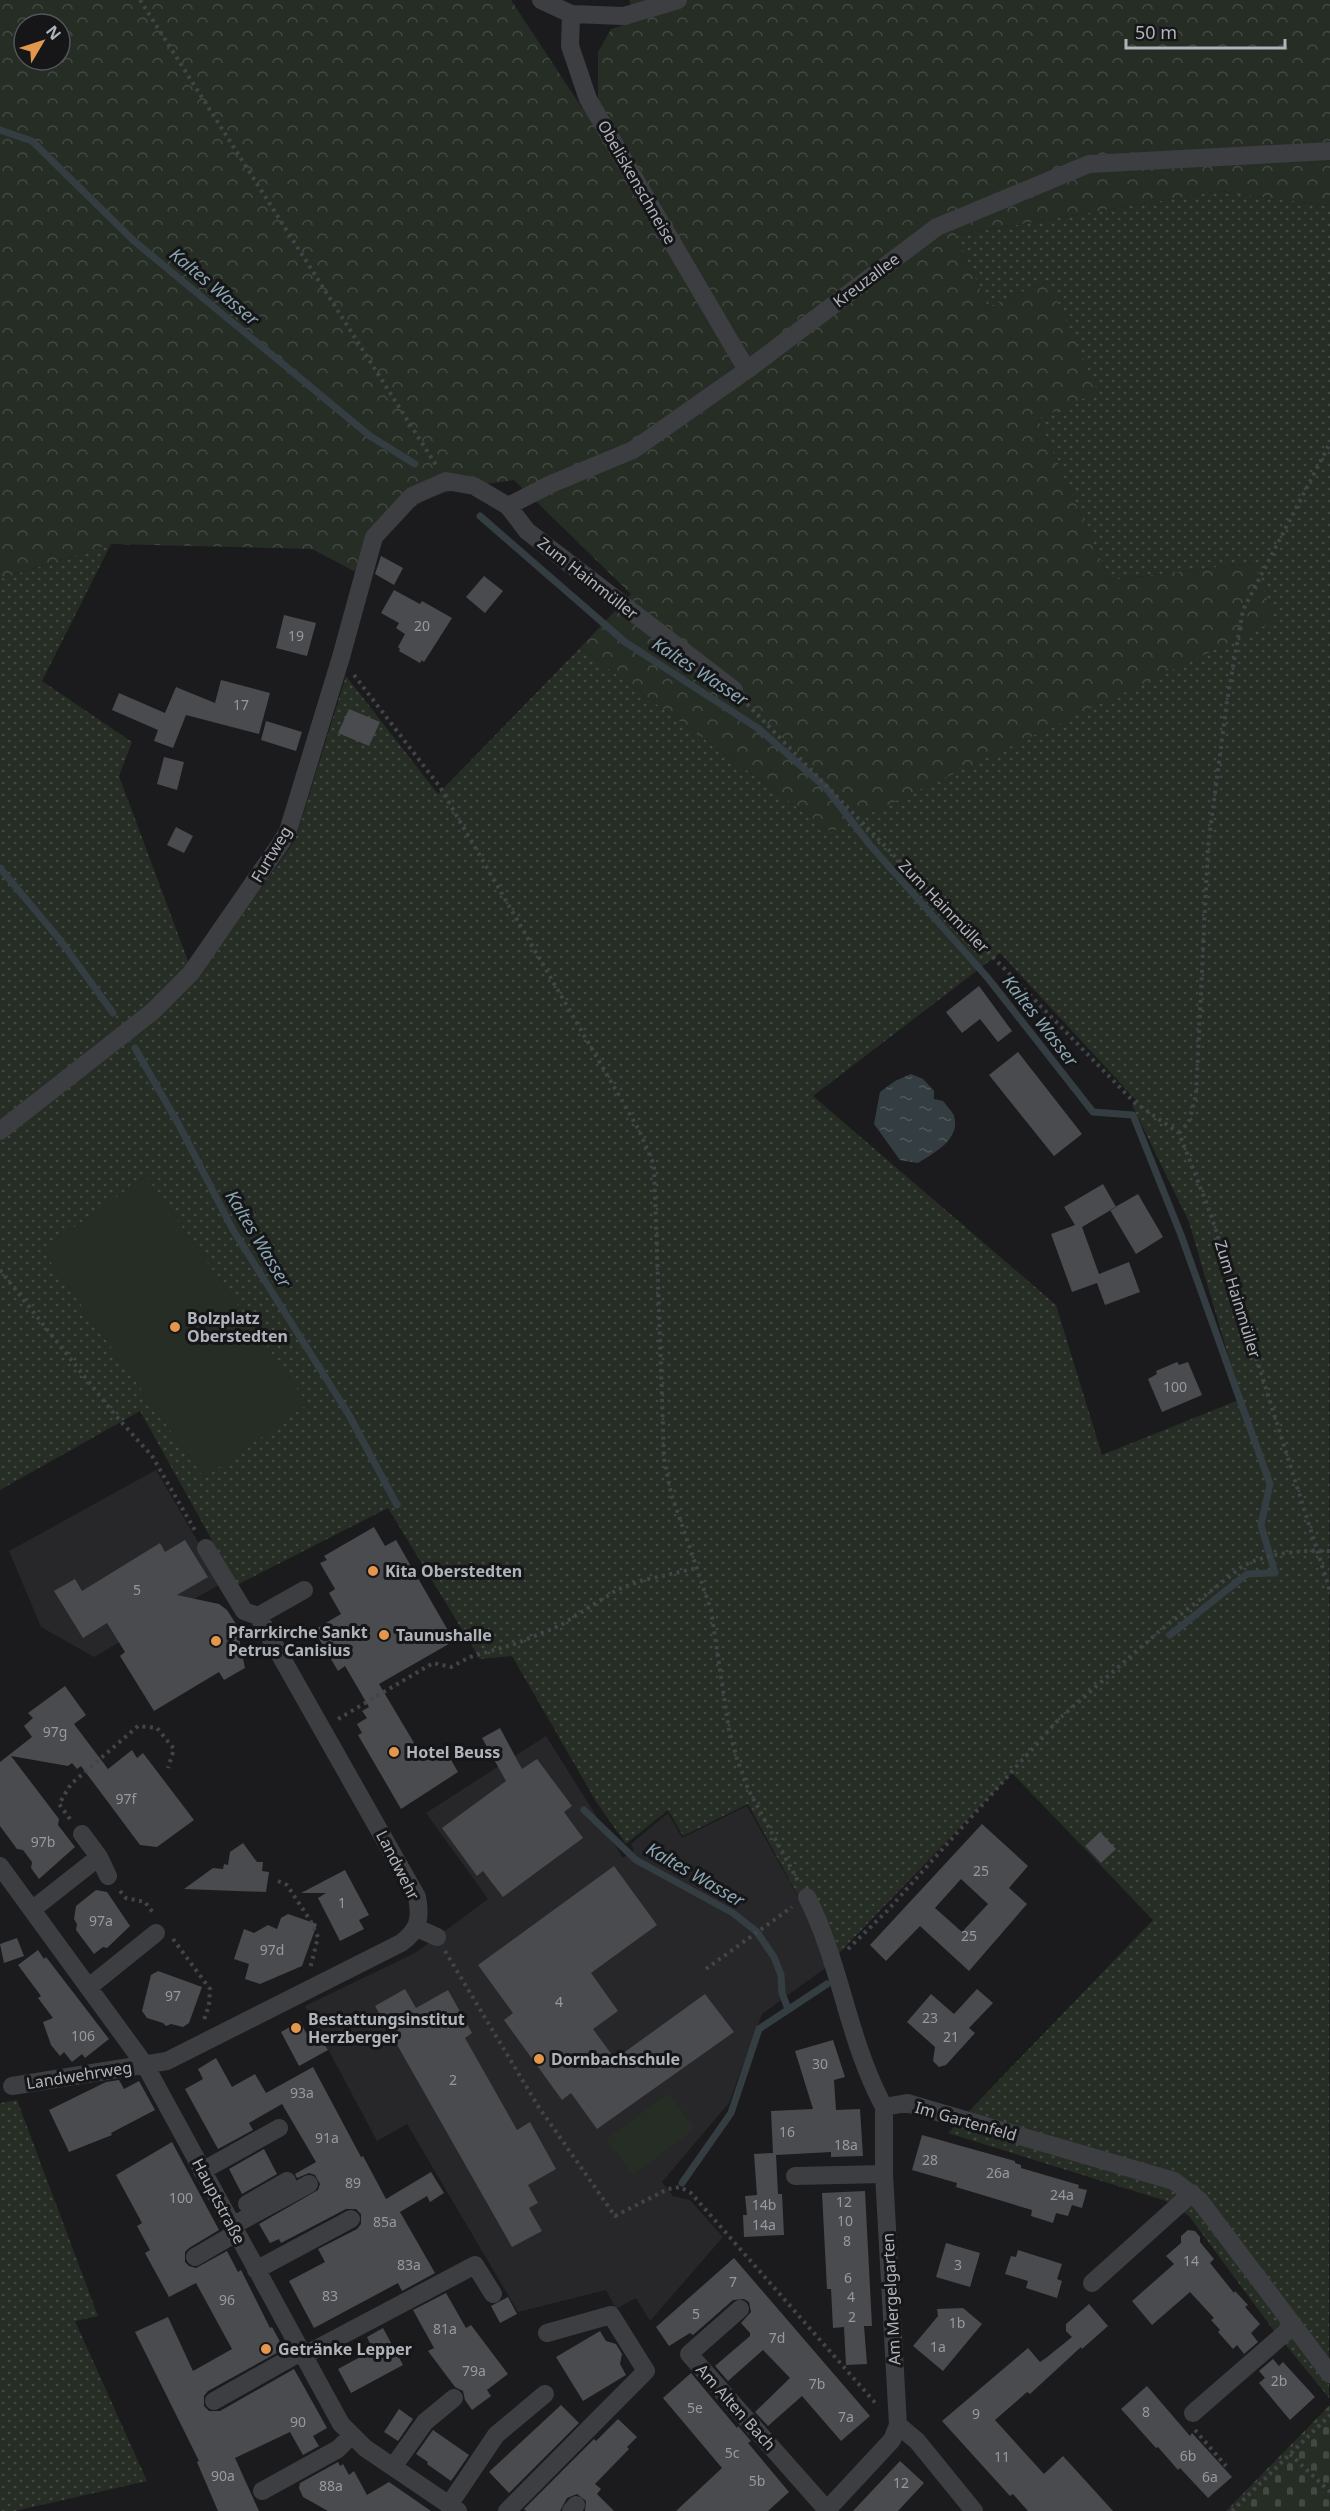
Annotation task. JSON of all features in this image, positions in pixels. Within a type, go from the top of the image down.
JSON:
[{"type":"street","points":[[541,0],[571,14],[624,16],[678,0]]},
{"type":"street","name":"Obeliskenschneise","points":[[571,14],[570,46],[588,99],[747,370]]},
{"type":"street","name":"Kreuzallee","points":[[508,506],[551,484],[633,450],[747,370],[936,227],[1089,164],[1330,151]]},
{"type":"street","points":[[446,481],[474,486],[508,506]]},
{"type":"street","name":"Furtweg","points":[[0,1131],[152,1012],[191,973],[288,831],[341,657],[374,537],[412,496],[446,481]]},
{"type":"street","name":"Zum Hainmüller","points":[[508,506],[527,531],[734,690]]},
{"type":"street","points":[[206,1548],[244,1611],[258,1616],[304,1590]]},
{"type":"street","name":"Landwehr","points":[[258,1616],[417,1897],[421,1915],[417,1928]]},
{"type":"street","points":[[82,1834],[99,1857],[108,1876]]},
{"type":"street","points":[[33,1910],[99,1857]]},
{"type":"street","name":"Hauptstraße","points":[[0,1866],[145,2065],[330,2407],[351,2436],[454,2508]]},
{"type":"street","points":[[807,1897],[820,1923],[834,1962],[838,1983],[869,2080],[884,2107]]},
{"type":"street","points":[[145,2065],[167,2061],[200,2045],[401,1943],[417,1928],[437,1937]]},
{"type":"street","points":[[89,1987],[162,1930]]},
{"type":"street","name":"Landwehrweg","points":[[12,2086],[145,2065]]},
{"type":"street","name":"Im Gartenfeld","points":[[884,2107],[907,2103],[1174,2181],[1192,2193],[1330,2374]]},
{"type":"street","name":"Am Mergelgarten","points":[[884,2107],[884,2174],[898,2425]]},
{"type":"street","points":[[202,2171],[279,2128]]},
{"type":"street","points":[[795,2176],[884,2174]]},
{"type":"street","points":[[195,2257],[288,2181]]},
{"type":"street","points":[[232,2225],[309,2184]]},
{"type":"street","points":[[1092,2283],[1192,2193]]},
{"type":"street","points":[[256,2270],[351,2219]]},
{"type":"street","points":[[214,2401],[475,2265],[493,2294]]},
{"type":"street","name":"Am Alten Bach","points":[[740,2309],[689,2354],[826,2510],[892,2440],[898,2425]]},
{"type":"street","points":[[507,2511],[646,2371],[611,2315],[547,2333]]},
{"type":"street","points":[[1193,2414],[1292,2327]]},
{"type":"street","points":[[454,2508],[496,2435],[545,2394]]},
{"type":"street","points":[[393,2467],[426,2422],[454,2398]]},
{"type":"street","points":[[898,2425],[917,2441],[974,2511]]},
{"type":"street","points":[[262,2491],[338,2449],[351,2436]]},
{"type":"path","points":[[140,0],[446,481]]},
{"type":"path","points":[[1179,1133],[1189,1122],[1196,1095],[1209,847],[1227,702],[1243,610],[1330,443]]},
{"type":"path","points":[[341,657],[440,787],[639,1130],[654,1165],[664,1458],[671,1493],[711,1610],[729,1730],[738,1760],[748,1789],[807,1897],[706,1969]]},
{"type":"path","name":"Zum Hainmüller","points":[[734,690],[1134,1102],[1179,1133],[1211,1215],[1330,1591]]},
{"type":"path","points":[[0,1270],[115,1414],[152,1456],[206,1548]]},
{"type":"path","points":[[834,1962],[887,1911],[1060,1718],[1162,1629],[1243,1566],[1257,1559],[1282,1554],[1330,1551]]},
{"type":"path","points":[[322,1728],[433,1663],[451,1667],[470,1657],[514,1644],[560,1626],[618,1590],[640,1581],[696,1568]]},
{"type":"path","points":[[82,1834],[59,1804],[71,1784],[138,1726],[157,1728],[174,1749],[168,1767]]},
{"type":"path","points":[[108,1876],[126,1898],[145,1902],[162,1930],[210,1989],[209,2005],[202,2026],[200,2045]]},
{"type":"path","points":[[278,1881],[287,1885],[310,1920],[318,1937],[310,1968],[317,1986]]},
{"type":"path","points":[[437,1937],[538,2106],[615,2216],[668,2189],[680,2187],[692,2193],[883,2412],[898,2425]]},
{"type":"path","points":[[1193,2414],[1190,2424],[1226,2466]]},
{"type":"path","points":[[1232,2511],[1330,2415]]},
{"type":"path","points":[[1290,2454],[1330,2492]]},
{"type":"shaded area","points":[[156,1470],[222,1583],[94,1657],[41,1627],[9,1551]]},
{"type":"shaded area","name":"Dornbachschule","points":[[546,1736],[623,1858],[634,1850],[631,1844],[668,1813],[682,1838],[747,1806],[816,1929],[824,1969],[762,2014],[729,2103],[662,2182],[673,2196],[690,2200],[723,2237],[650,2321],[636,2298],[616,2309],[606,2290],[518,2312],[407,2124],[377,2141],[305,2006],[415,1953],[488,1899],[426,1813]]},
{"type":"green space","points":[[0,0],[511,0],[582,108],[598,100],[598,52],[611,29],[636,21],[629,0],[1330,0],[1330,206],[1219,191],[956,235],[988,307],[1048,281],[1098,392],[1038,419],[1110,580],[1254,563],[1275,621],[831,832],[580,648],[631,594],[514,480],[438,495],[406,513],[393,526],[381,544],[369,579],[312,549],[111,544],[0,579]]},
{"type":"green space","points":[[1219,191],[1330,206],[1329,2398],[1272,2328],[1189,2216],[1166,2201],[948,2133],[1153,1920],[1012,1773],[824,1969],[816,1929],[748,1804],[752,1802],[683,1836],[668,1810],[626,1844],[597,1803],[512,1656],[480,1659],[388,1508],[237,1585],[140,1411],[0,1490],[0,579],[111,544],[42,681],[132,742],[119,776],[194,977],[225,940],[295,840],[346,676],[438,794],[580,648],[831,832],[1254,563],[1110,580],[1038,419],[1048,281],[988,307],[956,235]],"holes":[[[1000,953],[1136,1100],[1132,1105],[1189,1222],[1241,1399],[1102,1455],[1056,1305],[813,1096]]]},
{"type":"green space","name":"Bolzplatz Oberstedten","points":[[146,1176],[308,1404],[204,1478],[42,1250]]},
{"type":"green space","points":[[669,2093],[695,2129],[633,2175],[606,2139]]},
{"type":"green space","points":[[17,2100],[98,2316],[75,2321],[147,2481],[15,2511],[0,2511],[0,2103]]},
{"type":"green space","points":[[1330,2405],[1330,2511],[1226,2511]]},
{"type":"water","points":[[911,1074],[923,1079],[934,1091],[934,1099],[943,1101],[953,1114],[955,1124],[954,1132],[945,1144],[918,1163],[900,1160],[874,1124],[880,1092],[895,1081]]},
{"type":"building","points":[[381,556],[403,568],[394,585],[375,574]]},
{"type":"building","points":[[484,576],[503,591],[485,613],[466,597]]},
{"type":"building","points":[[394,590],[420,604],[422,601],[452,618],[424,662],[422,660],[420,663],[399,651],[398,647],[405,634],[396,628],[399,623],[381,613]]},
{"type":"building","points":[[284,615],[316,623],[307,656],[276,648]]},
{"type":"building","points":[[221,680],[270,693],[259,734],[186,715],[173,748],[154,741],[158,730],[112,710],[119,693],[165,713],[176,687],[215,703]]},
{"type":"building","points":[[349,709],[380,722],[369,746],[338,733]]},
{"type":"building","points":[[266,721],[302,732],[296,751],[261,740]]},
{"type":"building","points":[[164,757],[184,762],[177,790],[157,784]]},
{"type":"building","points":[[176,827],[193,836],[184,853],[167,845]]},
{"type":"building","points":[[979,986],[1012,1031],[998,1042],[980,1019],[962,1033],[946,1012]]},
{"type":"building","points":[[1018,1052],[1082,1134],[1054,1156],[989,1075]]},
{"type":"building","points":[[1103,1184],[1116,1207],[1082,1227],[1099,1274],[1129,1262],[1140,1292],[1105,1305],[1097,1283],[1072,1292],[1051,1234],[1075,1225],[1064,1207]]},
{"type":"building","points":[[1138,1194],[1163,1237],[1136,1254],[1110,1210]]},
{"type":"building","points":[[1177,1362],[1179,1365],[1188,1362],[1202,1395],[1162,1412],[1148,1379],[1157,1374],[1156,1371]]},
{"type":"building","points":[[374,1527],[385,1546],[396,1540],[454,1641],[379,1684],[423,1758],[443,1746],[458,1772],[401,1809],[358,1735],[362,1733],[357,1724],[367,1718],[362,1711],[369,1707],[345,1666],[338,1671],[314,1630],[341,1614],[329,1593],[335,1589],[320,1563],[327,1560],[324,1556]]},
{"type":"building","points":[[185,1540],[208,1577],[177,1595],[219,1604],[227,1610],[236,1624],[245,1668],[224,1680],[219,1672],[154,1711],[120,1656],[125,1652],[107,1623],[83,1638],[54,1591],[75,1579],[82,1591],[160,1543],[165,1552]]},
{"type":"building","points":[[65,1686],[86,1715],[74,1724],[108,1769],[132,1750],[137,1758],[143,1753],[194,1820],[157,1847],[140,1845],[81,1766],[77,1769],[72,1763],[68,1766],[11,1756],[59,1819],[58,1825],[75,1847],[39,1879],[31,1868],[32,1862],[23,1850],[17,1849],[0,1826],[0,1762],[32,1737],[24,1726],[33,1718],[28,1713]]},
{"type":"building","points":[[500,1728],[522,1769],[537,1759],[572,1806],[564,1812],[583,1838],[503,1897],[483,1871],[477,1876],[442,1828],[506,1781],[482,1738]]},
{"type":"building","points":[[982,1824],[1028,1866],[1009,1888],[1027,1904],[969,1971],[920,1926],[886,1961],[870,1945]],"holes":[[[961,1879],[988,1904],[962,1932],[935,1908]]]},
{"type":"building","points":[[1100,1832],[1116,1849],[1101,1863],[1085,1846]]},
{"type":"building","points":[[243,1843],[257,1862],[263,1862],[262,1871],[269,1872],[266,1892],[184,1889],[213,1868],[223,1869],[224,1864],[228,1865],[230,1852]]},
{"type":"building","name":"Dornbachschule","points":[[614,1866],[657,1925],[591,1973],[618,2011],[593,2029],[615,2059],[705,1994],[734,2032],[597,2129],[571,2093],[562,2100],[504,2020],[513,2013],[478,1965]]},
{"type":"building","points":[[345,1870],[369,1915],[359,1920],[364,1929],[340,1941],[318,1898],[326,1893],[301,1893]]},
{"type":"building","points":[[96,1890],[107,1892],[130,1926],[107,1948],[103,1947],[94,1954],[76,1930],[77,1924],[74,1919],[76,1906]]},
{"type":"building","points":[[288,1914],[317,1924],[302,1966],[260,1984],[245,1979],[249,1964],[234,1959],[244,1929],[254,1933],[268,1925],[277,1929],[281,1918]]},
{"type":"building","points":[[17,1938],[24,1956],[4,1963],[0,1944]]},
{"type":"building","points":[[38,1950],[44,1959],[46,1957],[109,2039],[85,2058],[82,2054],[72,2062],[64,2052],[60,2056],[51,2045],[43,2022],[53,2018],[38,1998],[41,1996],[18,1965]]},
{"type":"building","points":[[158,1971],[202,1987],[189,2023],[183,2027],[171,2024],[166,2026],[147,2018],[142,2011],[151,1975]]},
{"type":"building","points":[[405,1989],[416,2008],[448,1990],[472,2033],[465,2038],[517,2130],[530,2122],[556,2169],[528,2185],[538,2203],[529,2208],[542,2231],[512,2247],[375,2006]]},
{"type":"building","points":[[977,1989],[993,2003],[969,2028],[975,2033],[946,2065],[939,2067],[933,2061],[935,2047],[907,2022],[931,1994],[954,2014]]},
{"type":"building","points":[[300,2021],[306,2033],[315,2028],[328,2050],[299,2066],[281,2032]]},
{"type":"building","points":[[833,2040],[845,2077],[834,2080],[836,2110],[860,2109],[863,2156],[831,2157],[831,2152],[776,2155],[778,2194],[782,2194],[784,2235],[744,2237],[743,2215],[747,2215],[745,2196],[757,2195],[754,2154],[773,2153],[771,2111],[813,2109],[795,2051]]},
{"type":"building","points":[[216,2058],[232,2087],[255,2074],[266,2093],[313,2067],[386,2199],[431,2172],[444,2193],[430,2202],[427,2196],[400,2212],[435,2273],[402,2291],[398,2283],[314,2328],[289,2281],[325,2262],[318,2249],[357,2229],[361,2224],[361,2214],[356,2209],[346,2209],[281,2243],[279,2239],[270,2243],[259,2224],[318,2190],[320,2184],[315,2175],[309,2173],[297,2178],[295,2174],[316,2162],[282,2104],[249,2123],[253,2130],[218,2149],[185,2089],[203,2079],[198,2069]]},
{"type":"building","points":[[119,2080],[124,2089],[139,2081],[155,2110],[111,2133],[112,2135],[69,2152],[49,2110],[106,2082]]},
{"type":"building","points":[[922,2135],[1015,2161],[1021,2165],[1021,2168],[1079,2185],[1078,2188],[1087,2190],[1082,2208],[1072,2205],[1068,2216],[1056,2213],[1053,2223],[1031,2216],[1032,2210],[956,2187],[957,2183],[912,2170]]},
{"type":"building","points":[[172,2142],[219,2230],[189,2248],[185,2252],[185,2262],[196,2268],[227,2251],[238,2272],[241,2270],[270,2328],[272,2327],[284,2349],[208,2391],[204,2396],[204,2406],[209,2411],[220,2411],[294,2369],[327,2428],[313,2436],[319,2446],[303,2455],[290,2432],[235,2458],[259,2511],[218,2511],[197,2462],[199,2461],[135,2332],[168,2317],[193,2371],[232,2349],[196,2283],[169,2297],[145,2253],[150,2250],[137,2226],[142,2223],[116,2175]]},
{"type":"building","points":[[264,2149],[277,2174],[242,2194],[229,2169]]},
{"type":"building","points":[[865,2191],[872,2326],[864,2326],[867,2364],[846,2365],[844,2327],[833,2328],[831,2289],[827,2289],[822,2193]]},
{"type":"building","points":[[1188,2230],[1195,2231],[1200,2237],[1200,2242],[1214,2259],[1210,2263],[1234,2293],[1235,2291],[1248,2305],[1245,2307],[1260,2324],[1251,2333],[1258,2342],[1244,2354],[1237,2345],[1233,2349],[1218,2332],[1220,2330],[1211,2320],[1214,2318],[1190,2292],[1152,2325],[1132,2301],[1174,2264],[1166,2256],[1181,2243],[1181,2236]]},
{"type":"building","points":[[946,2243],[980,2253],[970,2287],[936,2277]]},
{"type":"building","points":[[1018,2250],[1062,2264],[1057,2279],[1062,2281],[1057,2298],[1026,2288],[1028,2281],[1005,2274],[1011,2256],[1016,2257]]},
{"type":"building","points":[[734,2258],[870,2416],[841,2441],[802,2396],[768,2426],[755,2412],[790,2378],[763,2350],[728,2381],[715,2366],[750,2336],[741,2323],[751,2312],[749,2302],[744,2299],[733,2300],[693,2335],[690,2333],[669,2346],[656,2327]]},
{"type":"building","points":[[446,2293],[466,2328],[471,2325],[508,2374],[487,2390],[491,2396],[472,2410],[465,2400],[463,2391],[455,2387],[428,2351],[434,2348],[413,2310]]},
{"type":"building","points":[[508,2297],[517,2314],[500,2323],[491,2306]]},
{"type":"building","points":[[1089,2304],[1108,2326],[1082,2349],[1081,2347],[1030,2394],[1027,2392],[995,2420],[1044,2474],[1063,2456],[1113,2511],[1028,2511],[1013,2494],[1010,2496],[942,2421],[1028,2348],[1040,2362],[1046,2358],[1072,2337],[1066,2331],[1066,2324]]},
{"type":"building","points":[[963,2308],[982,2324],[943,2371],[913,2346],[938,2316],[937,2309]]},
{"type":"building","points":[[383,2328],[403,2365],[351,2393],[338,2369],[373,2350],[367,2337]]},
{"type":"building","points":[[600,2331],[606,2341],[616,2344],[622,2354],[620,2364],[626,2375],[583,2401],[556,2357]]},
{"type":"building","points":[[1273,2359],[1279,2366],[1283,2362],[1315,2397],[1290,2420],[1259,2383],[1265,2378],[1259,2371]]},
{"type":"building","points":[[691,2373],[737,2428],[738,2426],[751,2441],[748,2443],[789,2492],[768,2511],[676,2511],[722,2468],[663,2398]]},
{"type":"building","points":[[1147,2386],[1190,2436],[1192,2433],[1232,2477],[1208,2498],[1180,2468],[1178,2470],[1158,2447],[1156,2448],[1121,2409]]},
{"type":"building","points":[[561,2405],[579,2423],[509,2493],[489,2472]]},
{"type":"building","points":[[399,2409],[413,2419],[398,2441],[384,2432]]},
{"type":"building","points":[[618,2419],[637,2437],[627,2447],[629,2449],[595,2484],[601,2489],[597,2494],[614,2511],[585,2511],[586,2501],[577,2494],[567,2498],[560,2511],[526,2511],[524,2509],[594,2439],[596,2441]]},
{"type":"building","points":[[433,2430],[469,2455],[451,2481],[416,2454]]},
{"type":"building","points":[[900,2461],[924,2483],[898,2511],[853,2511]]},
{"type":"building","points":[[338,2462],[340,2466],[343,2464],[349,2475],[354,2471],[367,2495],[389,2482],[431,2511],[328,2511],[303,2497],[299,2488],[300,2483]]},
{"type":"waterway","name":"Kaltes Wasser","points":[[0,130],[32,141],[134,241],[370,436],[415,464]]},
{"type":"waterway","name":"Kaltes Wasser","points":[[480,516],[625,642],[759,729],[826,788],[870,845],[987,977],[1093,1112],[1133,1115],[1181,1235],[1270,1484],[1261,1525],[1275,1573],[1247,1574],[1170,1635]]},
{"type":"waterway","name":"Kaltes Wasser","points":[[0,868],[60,940],[113,1013]]},
{"type":"waterway","name":"Kaltes Wasser","points":[[135,1048],[179,1125],[233,1230],[349,1415],[397,1505]]},
{"type":"waterway","name":"Kaltes Wasser","points":[[584,1810],[636,1860],[733,1913],[757,1932],[774,1957],[781,1975],[782,1993],[788,2009]]},
{"type":"waterway","name":"Kaltes Wasser","points":[[682,2183],[731,2113],[759,2029],[827,1984]]},
{"type":"place","name":"Bolzplatz Oberstedten","points":[[175,1327]]},
{"type":"place","name":"Kita Oberstedten","points":[[373,1571]]},
{"type":"place","name":"Taunushalle","points":[[384,1635]]},
{"type":"place","name":"Pfarrkirche Sankt Petrus Canisius","points":[[216,1641]]},
{"type":"place","name":"Hotel Beuss","points":[[394,1752]]},
{"type":"place","name":"Bestattungsinstitut Herzberger","points":[[296,2028]]},
{"type":"place","name":"Dornbachschule","points":[[539,2059]]},
{"type":"place","name":"Getränke Lepper","points":[[266,2349]]}]
